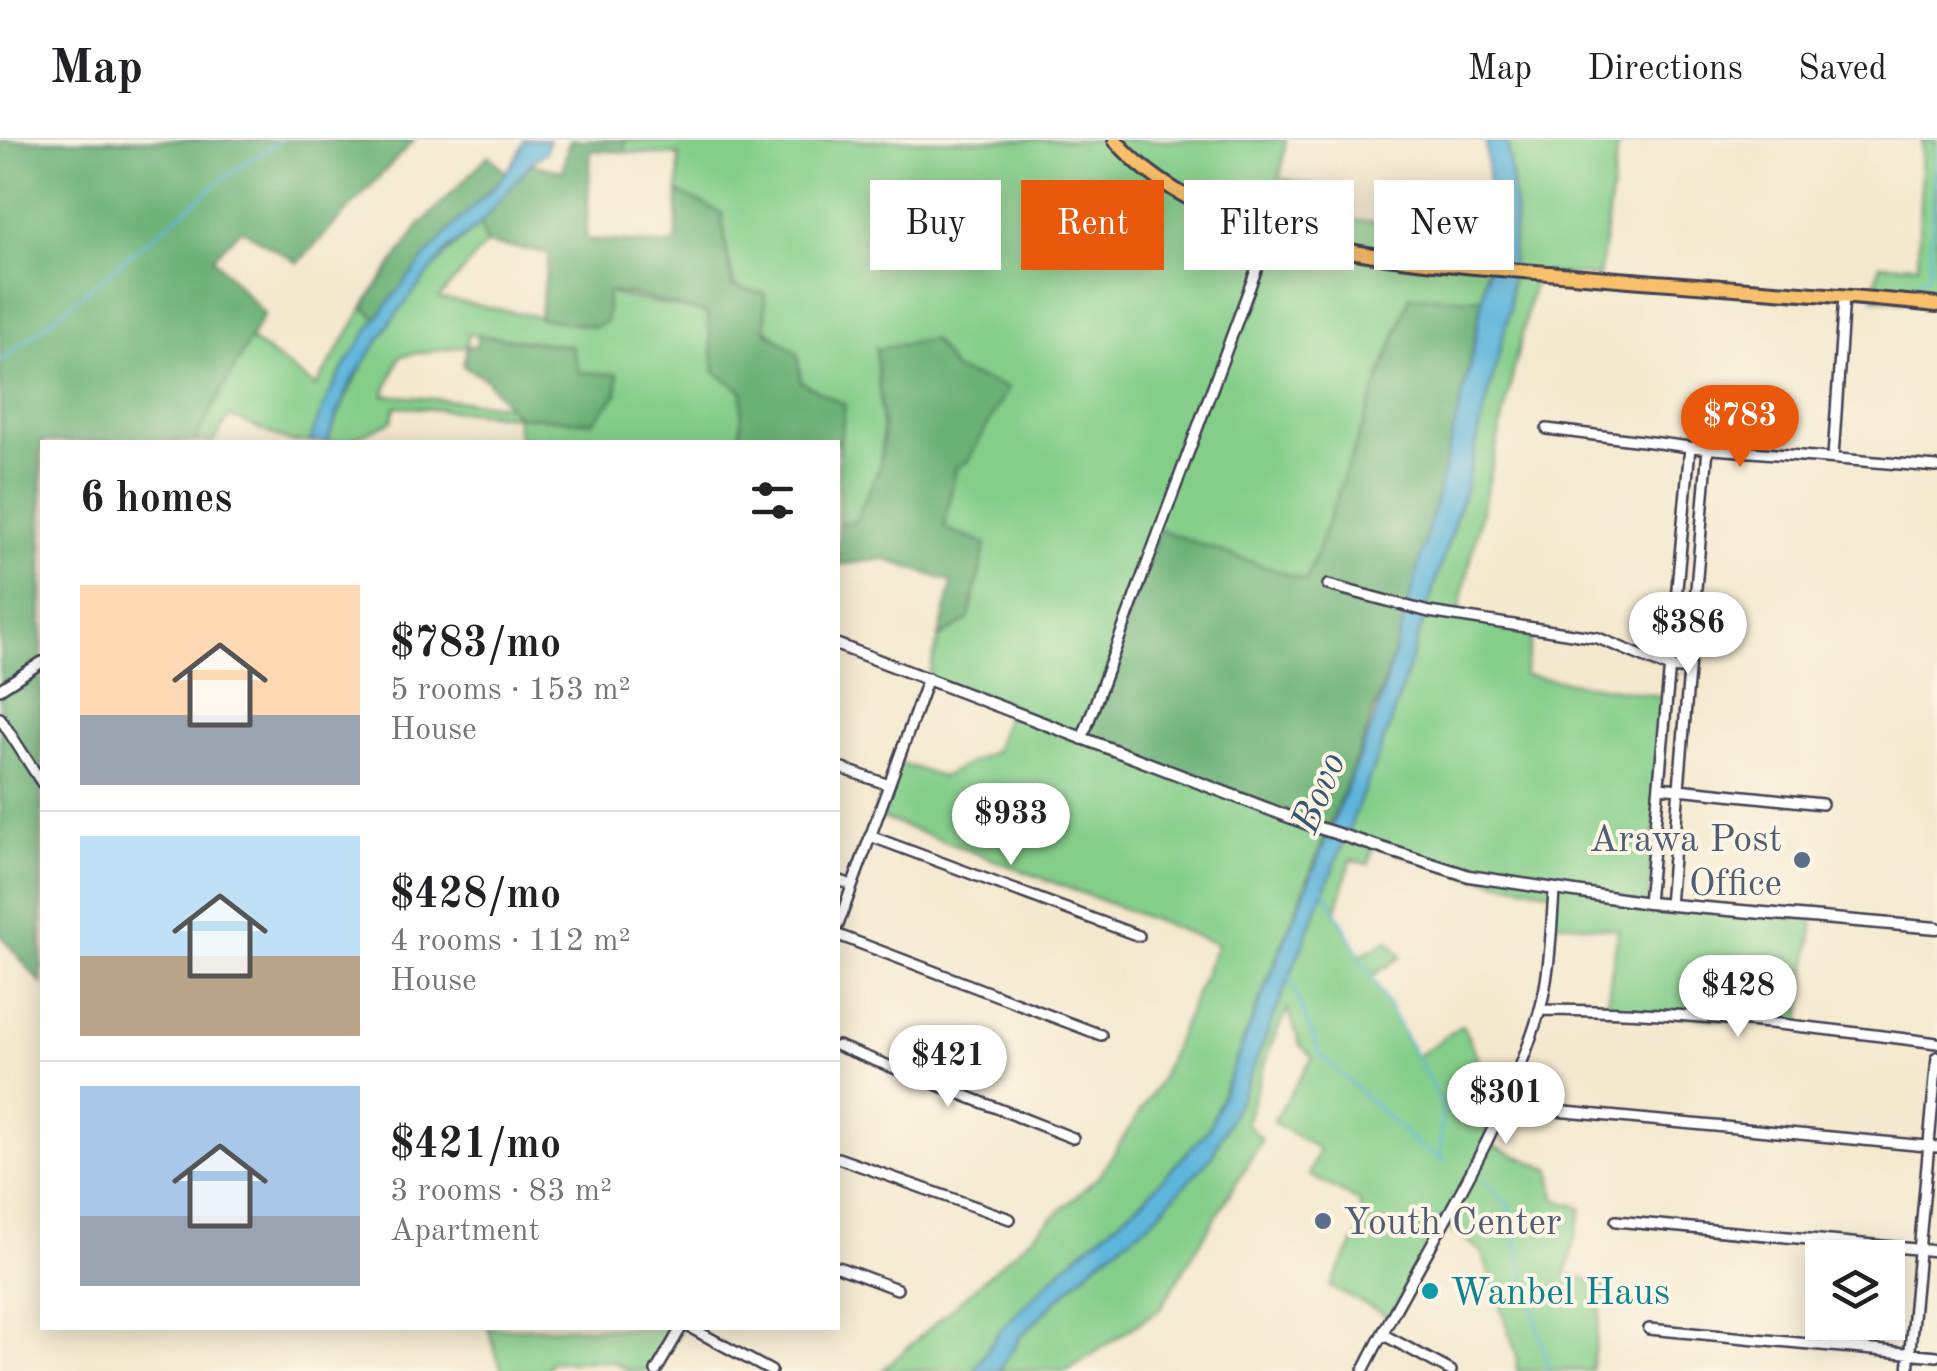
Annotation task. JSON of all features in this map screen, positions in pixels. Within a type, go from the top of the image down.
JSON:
[{"type":"main road","points":[[1116,140],[1133,160],[1184,193]]},
{"type":"main road","points":[[1354,249],[1466,268],[1937,305]]},
{"type":"street","points":[[1082,740],[1256,270]]},
{"type":"street","points":[[1833,457],[1844,296]]},
{"type":"street","points":[[1547,429],[1690,447],[1937,466]]},
{"type":"street","points":[[1648,903],[1690,447]]},
{"type":"street","points":[[1669,905],[1708,448]]},
{"type":"street","points":[[1328,584],[1429,612],[1598,638],[1670,668],[1689,670]]},
{"type":"street","points":[[840,646],[1313,826],[1469,876],[1554,892],[1648,903],[1937,928]]},
{"type":"street","points":[[0,690],[40,663]]},
{"type":"street","points":[[840,919],[928,678]]},
{"type":"street","points":[[0,718],[40,780]]},
{"type":"street","points":[[840,768],[889,785]]},
{"type":"street","points":[[1659,788],[1822,804]]},
{"type":"street","points":[[870,836],[1139,936]]},
{"type":"street","points":[[840,881],[852,885]]},
{"type":"street","points":[[1363,1371],[1502,1106],[1540,1010],[1554,892]]},
{"type":"street","points":[[840,937],[1101,1035]]},
{"type":"street","points":[[1540,1010],[1606,1010],[1780,1024],[1937,1043]]},
{"type":"street","points":[[840,1047],[1073,1138]]},
{"type":"street","points":[[1908,1371],[1933,1146],[1937,1057]]},
{"type":"street","points":[[1502,1106],[1933,1146]]},
{"type":"street","points":[[840,1159],[1010,1219]]},
{"type":"street","points":[[1616,1221],[1937,1251]]},
{"type":"street","points":[[840,1268],[897,1289]]},
{"type":"street","points":[[1649,1328],[1937,1356]]},
{"type":"street","points":[[656,1371],[680,1330]]},
{"type":"street","points":[[695,1330],[771,1371]]},
{"type":"street","points":[[1382,1334],[1452,1371]]},
{"type":"green space","points":[[0,140],[414,140],[298,263],[241,229],[213,258],[264,314],[195,440],[40,440],[40,982],[0,935]]},
{"type":"green space","points":[[569,140],[624,140],[625,152],[591,150],[586,239],[676,245],[678,192],[721,213],[732,286],[765,294],[766,331],[797,353],[801,382],[845,405],[840,444],[840,440],[740,440],[743,391],[715,372],[707,313],[607,293],[607,321],[595,327],[539,318],[549,253],[486,244],[480,224],[530,164],[562,171]]},
{"type":"green space","points":[[624,140],[1286,140],[1280,178],[1289,180],[1184,180],[1184,270],[1354,270],[1354,220],[1374,222],[1374,270],[1486,270],[1482,299],[1410,297],[1306,581],[1161,530],[1327,831],[1208,1130],[1142,1201],[1064,1266],[1000,1330],[974,1371],[882,1371],[1100,1175],[1159,1082],[1217,944],[877,816],[898,762],[941,777],[994,751],[1009,709],[928,678],[939,638],[969,618],[985,544],[944,528],[956,467],[876,349],[883,435],[880,466],[855,522],[840,523],[840,440],[845,405],[801,382],[797,353],[747,308],[733,278],[722,213],[678,192],[679,155],[625,152]]},
{"type":"green space","points":[[1507,140],[1619,140],[1599,277],[1536,272],[1458,616],[1534,628],[1524,675],[1667,697],[1648,903],[1814,919],[1800,1025],[1606,1010],[1618,929],[1552,922],[1554,892],[1469,876],[1373,846],[1369,864],[1351,860],[1336,911],[1360,955],[1389,940],[1401,957],[1372,976],[1416,1057],[1462,1025],[1502,1106],[1487,1143],[1551,1170],[1555,1199],[1582,1208],[1566,1274],[1605,1285],[1591,1371],[1517,1371],[1517,1356],[1482,1252],[1442,1223],[1390,1317],[1330,1287],[1363,1226],[1359,1201],[1309,1175],[1319,1149],[1273,1122],[1313,1057],[1300,1045],[1288,1009],[1271,1044],[1246,1123],[1262,1140],[1160,1309],[1067,1371],[999,1371],[1020,1337],[1099,1260],[1149,1223],[1211,1157],[1246,1086],[1389,728],[1465,489],[1509,312],[1514,270]]},
{"type":"green space","points":[[1922,140],[1937,140],[1937,305],[1873,298],[1880,264],[1918,265]]},
{"type":"green space","points":[[489,155],[507,173],[449,231],[379,321],[364,307],[371,295],[420,225]]},
{"type":"green space","points":[[480,224],[486,244],[439,298],[594,327],[607,293],[707,313],[715,372],[743,391],[740,440],[534,440],[518,438],[516,416],[395,406],[392,421],[350,440],[328,440],[371,352],[431,270]],"holes":[[[468,334],[571,346],[579,372],[517,416],[507,405],[384,395],[400,356],[467,346]]]},
{"type":"green space","points":[[1410,296],[1482,299],[1454,435],[1420,570],[1377,702],[1327,831],[1082,739],[1160,530],[1306,581]]},
{"type":"green space","points":[[364,307],[379,321],[340,374],[311,440],[285,440],[230,416],[214,440],[195,440],[248,338],[316,387]]},
{"type":"green space","points":[[477,335],[571,346],[579,372],[618,374],[617,394],[593,422],[516,416],[486,379],[463,366],[467,346],[476,346]]},
{"type":"green space","points":[[932,339],[954,370],[1008,388],[968,461],[956,468],[944,528],[986,544],[969,619],[939,638],[952,582],[884,559],[840,565],[840,523],[855,521],[880,466],[883,435],[876,349]]},
{"type":"green space","points":[[489,1330],[680,1330],[656,1371],[628,1371],[612,1361],[550,1362],[547,1371],[502,1371]]},
{"type":"water","points":[[524,140],[549,140],[546,152],[530,164],[480,224],[446,252],[392,320],[348,387],[328,440],[311,440],[334,386],[369,329],[431,251],[502,177]]},
{"type":"water","points":[[1486,140],[1507,140],[1511,180],[1488,180]]},
{"type":"water","points":[[1487,270],[1512,270],[1509,312],[1465,489],[1389,728],[1246,1086],[1211,1157],[1149,1223],[1099,1260],[1020,1337],[999,1371],[974,1371],[1000,1330],[1064,1266],[1142,1201],[1208,1130],[1376,716],[1470,367]]},
{"type":"waterway","points":[[0,362],[228,175],[280,140]]},
{"type":"waterway","points":[[1918,281],[1929,274],[1937,148]]},
{"type":"waterway","points":[[1322,885],[1442,1104],[1440,1159]]},
{"type":"waterway","points":[[1289,977],[1320,1054],[1419,1147],[1445,1161]]},
{"type":"waterway","points":[[1484,1178],[1508,1206],[1549,1371]]},
{"type":"place","name":"Arawa Post Office","points":[[1802,860]]},
{"type":"place","name":"Youth Center","points":[[1323,1221]]},
{"type":"place","name":"Wanbel Haus","points":[[1430,1291]]},
{"type":"water label","name":"Bovo","points":[[1317,792]]}]
